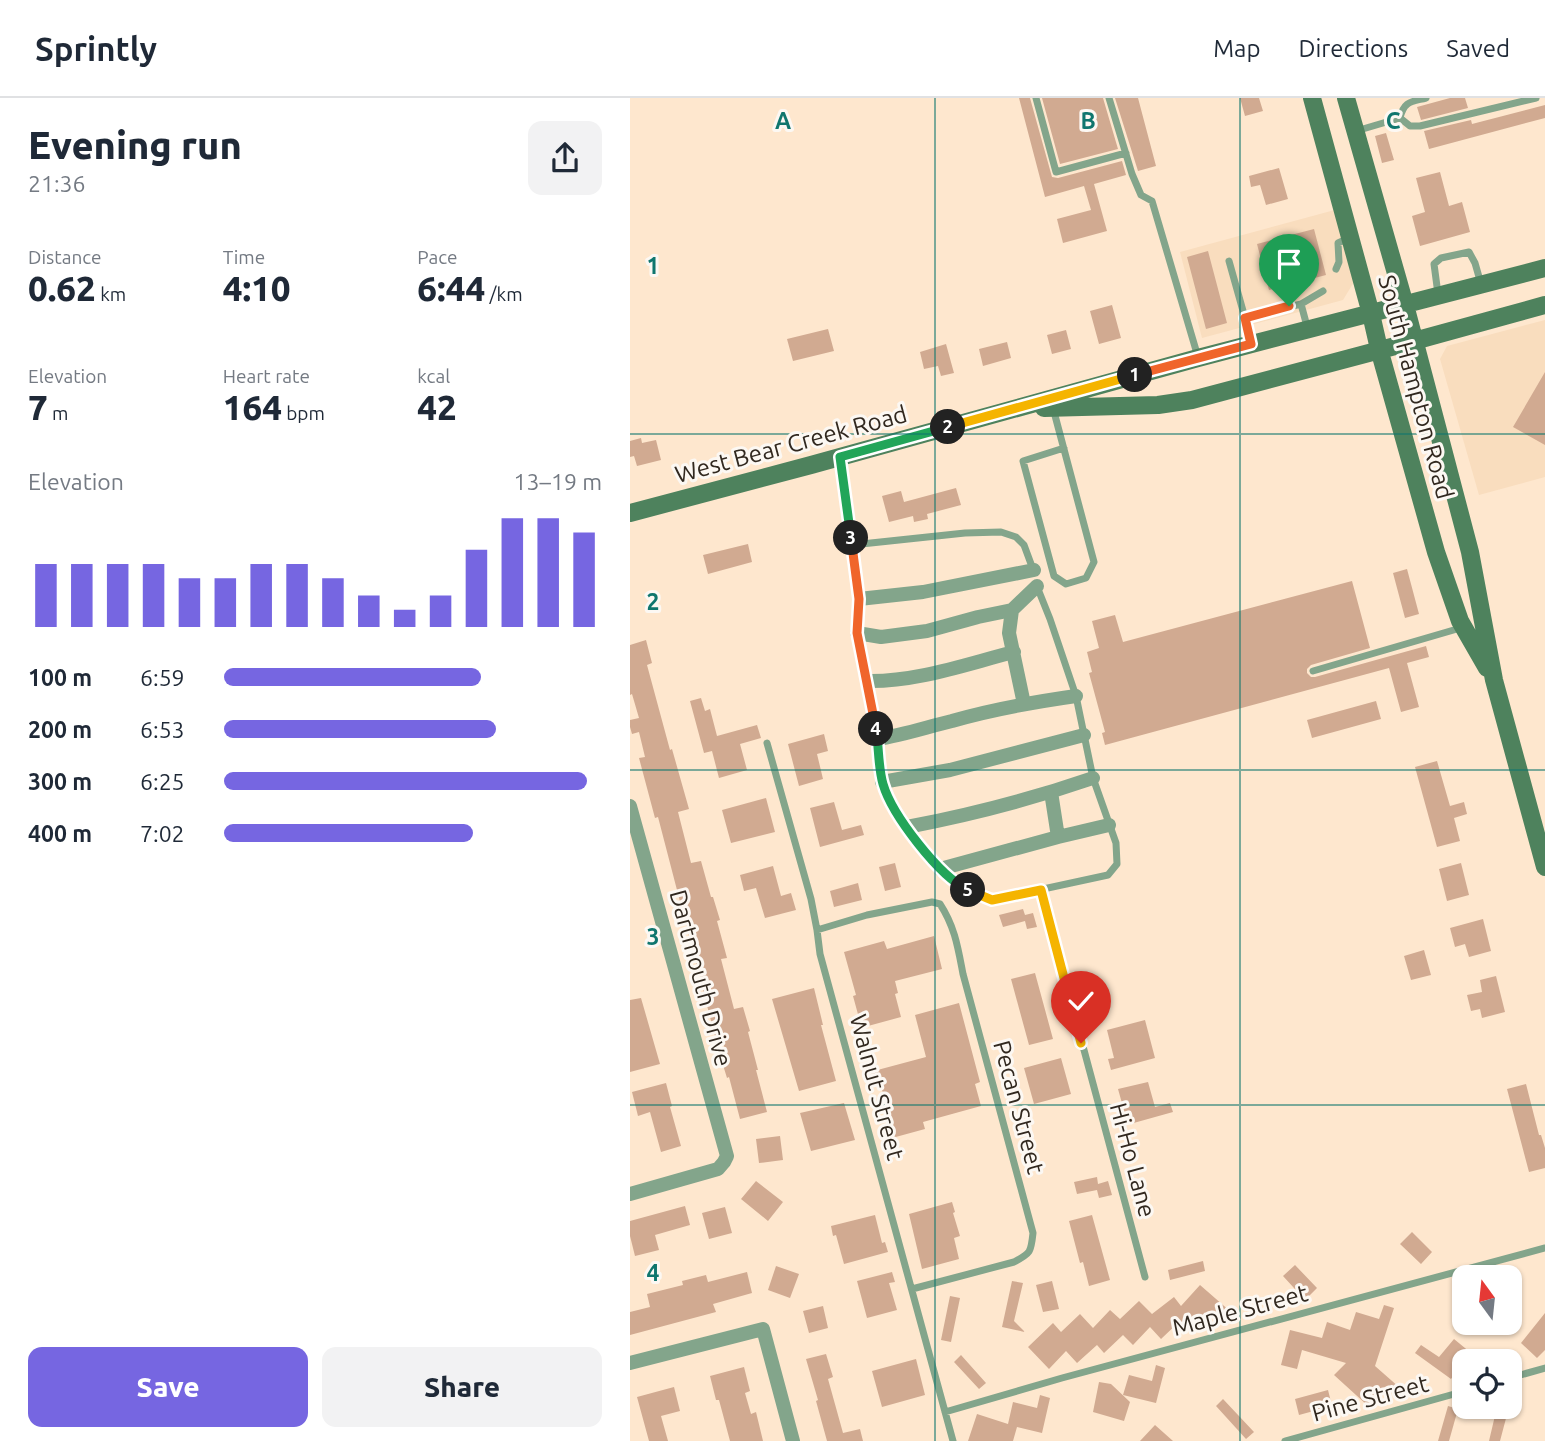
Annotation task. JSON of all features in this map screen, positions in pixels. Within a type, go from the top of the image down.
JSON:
[{"type":"main road","name":"South Hampton Road","points":[[1312,98],[1436,552],[1464,627],[1494,680]]},
{"type":"main road","name":"South Hampton Road","points":[[1346,98],[1405,305],[1470,552],[1494,680],[1545,867]]},
{"type":"main road","name":"West Bear Creek Road","points":[[630,513],[1198,358],[1545,268]]},
{"type":"main road","name":"West Bear Creek Road","points":[[1006,411],[1053,407],[1158,405],[1192,400],[1545,305]]},
{"type":"street","points":[[859,599],[923,592],[1034,570]]},
{"type":"street","points":[[857,633],[881,637],[927,631],[1012,610],[1037,586]]},
{"type":"street","points":[[1012,610],[1009,633],[1024,704]]},
{"type":"street","points":[[867,681],[888,681],[925,675],[1014,652]]},
{"type":"street","points":[[878,739],[1024,704],[1076,696]]},
{"type":"street","points":[[882,782],[950,770],[1084,735]]},
{"type":"street","points":[[907,827],[953,819],[1093,778]]},
{"type":"street","points":[[1051,792],[1058,837]]},
{"type":"street","name":"Dartmouth Drive","points":[[630,806],[727,1156],[718,1169],[630,1194]]},
{"type":"street","points":[[940,869],[1109,825]]},
{"type":"street","points":[[630,1363],[763,1329],[793,1441]]},
{"type":"lane","points":[[1036,98],[1056,172],[1126,153]]},
{"type":"lane","points":[[1109,98],[1132,174],[1141,195],[1152,201],[1198,358]]},
{"type":"lane","points":[[1400,118],[1402,108],[1407,103],[1426,98]]},
{"type":"lane","points":[[1400,118],[1410,126],[1420,126],[1536,98]]},
{"type":"lane","points":[[1356,131],[1400,118]]},
{"type":"lane","points":[[1336,269],[1339,262],[1338,243],[1350,238]]},
{"type":"lane","points":[[1438,296],[1434,264],[1441,258],[1469,252],[1481,285]]},
{"type":"lane","points":[[1229,261],[1251,344]]},
{"type":"lane","points":[[1245,318],[1301,304],[1323,291]]},
{"type":"lane","points":[[1301,304],[1308,330]]},
{"type":"lane","points":[[1053,407],[1064,448],[1094,562],[1086,578],[1066,584],[1054,576],[1023,461],[1064,448]]},
{"type":"lane","points":[[840,457],[859,599],[857,633],[878,739],[882,782],[890,803],[940,869],[957,885],[992,900],[1108,875],[1117,864],[1116,843],[1093,778],[1076,696],[1024,545],[1016,537],[1001,532],[852,545]]},
{"type":"lane","points":[[1314,671],[1464,627]]},
{"type":"lane","name":"Walnut Street","points":[[767,743],[811,899],[820,954],[953,1441]]},
{"type":"lane","name":"Hi-Ho Lane","points":[[1041,890],[1145,1277]]},
{"type":"lane","name":"Pecan Street","points":[[817,930],[867,915],[932,902],[940,904],[955,931],[963,974],[1033,1233],[1031,1250],[1014,1262],[912,1289]]},
{"type":"lane","name":"Maple Street","points":[[945,1412],[1545,1248]]},
{"type":"lane","points":[[1522,1375],[1545,1368]]},
{"type":"lane","name":"Pine Street","points":[[1285,1441],[1452,1395]]},
{"type":"shaded area","points":[[1342,208],[1360,272],[1343,300],[1202,338],[1180,252]]},
{"type":"shaded area","points":[[1545,320],[1545,477],[1479,495],[1440,359],[1447,346]]},
{"type":"building","points":[[1019,98],[1030,98],[1052,177],[1058,178],[1122,161],[1126,175],[1094,184],[1107,231],[1063,243],[1057,219],[1091,210],[1084,186],[1045,197]]},
{"type":"building","points":[[1042,98],[1103,98],[1118,149],[1060,164]]},
{"type":"building","points":[[1115,98],[1138,98],[1156,166],[1138,171]]},
{"type":"building","points":[[1240,98],[1259,98],[1263,111],[1245,116]]},
{"type":"building","points":[[1450,98],[1465,98],[1468,108],[1421,120],[1417,107]]},
{"type":"building","points":[[1545,105],[1545,118],[1429,149],[1424,131],[1471,120],[1472,124]]},
{"type":"building","points":[[1386,133],[1394,160],[1382,163],[1375,136]]},
{"type":"building","points":[[1279,168],[1288,199],[1266,205],[1260,185],[1251,187],[1249,176]]},
{"type":"building","points":[[1440,172],[1449,206],[1462,202],[1470,232],[1420,246],[1412,216],[1425,212],[1416,178]]},
{"type":"building","points":[[1314,229],[1326,275],[1269,290],[1257,244]]},
{"type":"building","points":[[1208,251],[1227,323],[1206,329],[1187,257]]},
{"type":"building","points":[[1112,305],[1121,338],[1099,344],[1090,311]]},
{"type":"building","points":[[828,329],[834,351],[793,361],[787,339]]},
{"type":"building","points":[[1066,330],[1071,349],[1052,354],[1047,335]]},
{"type":"building","points":[[1007,342],[1011,358],[983,366],[979,349]]},
{"type":"building","points":[[946,344],[954,373],[941,376],[938,366],[924,369],[920,352]]},
{"type":"building","points":[[1545,372],[1545,445],[1513,427]]},
{"type":"building","points":[[641,438],[642,443],[656,440],[661,460],[637,466],[634,456],[630,457],[630,441]]},
{"type":"building","points":[[956,488],[961,505],[927,514],[928,519],[914,522],[913,516],[889,522],[882,496],[901,491],[904,502]]},
{"type":"building","points":[[748,544],[752,562],[708,574],[703,555]]},
{"type":"building","points":[[1407,569],[1419,614],[1405,618],[1393,573]]},
{"type":"building","points":[[1352,581],[1370,648],[1311,665],[1307,673],[1315,677],[1426,646],[1429,657],[1407,663],[1419,707],[1401,712],[1389,668],[1105,745],[1102,733],[1105,732],[1089,673],[1092,672],[1087,652],[1099,648],[1092,621],[1115,615],[1123,642]]},
{"type":"building","points":[[646,640],[652,663],[647,665],[689,809],[678,812],[691,863],[701,861],[713,897],[727,958],[721,959],[734,1009],[743,1007],[767,1112],[740,1119],[729,1077],[727,1078],[723,1065],[728,1063],[722,1039],[716,1040],[658,817],[655,818],[639,758],[645,757],[639,732],[632,734],[630,727],[630,720],[639,718],[632,694],[630,695],[630,645]]},
{"type":"building","points":[[701,698],[705,711],[710,709],[717,736],[757,725],[761,738],[740,744],[747,770],[719,778],[712,751],[704,753],[690,701]]},
{"type":"building","points":[[1376,701],[1381,719],[1312,738],[1307,720]]},
{"type":"building","points":[[824,734],[828,751],[817,754],[823,779],[799,786],[788,744]]},
{"type":"building","points":[[1437,761],[1450,806],[1464,802],[1467,814],[1454,818],[1460,841],[1437,847],[1415,767]]},
{"type":"building","points":[[766,798],[775,832],[731,843],[722,810]]},
{"type":"building","points":[[834,802],[842,830],[861,825],[864,835],[820,847],[810,808]]},
{"type":"building","points":[[895,863],[901,887],[885,891],[879,867]]},
{"type":"building","points":[[1461,863],[1469,895],[1447,901],[1439,869]]},
{"type":"building","points":[[773,866],[781,896],[791,893],[796,910],[765,918],[756,888],[744,891],[740,875]]},
{"type":"building","points":[[858,883],[862,900],[834,907],[830,891]]},
{"type":"building","points":[[1023,909],[1025,915],[1033,913],[1037,927],[1027,929],[1025,921],[1003,927],[999,915]]},
{"type":"building","points":[[1483,919],[1491,951],[1469,957],[1465,944],[1455,947],[1450,928]]},
{"type":"building","points":[[934,936],[942,969],[895,981],[898,993],[895,994],[901,1017],[857,1029],[855,1019],[859,1018],[853,996],[856,995],[844,952],[884,941],[887,949]]},
{"type":"building","points":[[1424,950],[1431,975],[1411,980],[1404,956]]},
{"type":"building","points":[[1035,973],[1053,1039],[1029,1045],[1011,979]]},
{"type":"building","points":[[1496,976],[1505,1012],[1482,1018],[1480,1009],[1471,1011],[1467,995],[1482,992],[1480,980]]},
{"type":"building","points":[[814,988],[836,1081],[799,1091],[772,999]]},
{"type":"building","points":[[641,998],[660,1064],[630,1072],[630,1000]]},
{"type":"building","points":[[959,1003],[980,1082],[975,1084],[981,1106],[923,1122],[925,1129],[892,1138],[880,1082],[873,1084],[870,1072],[926,1057],[915,1015]]},
{"type":"building","points":[[1145,1020],[1155,1058],[1111,1070],[1108,1059],[1114,1058],[1107,1030]]},
{"type":"building","points":[[1061,1058],[1071,1094],[1034,1104],[1024,1068]]},
{"type":"building","points":[[1148,1082],[1155,1107],[1170,1103],[1173,1112],[1130,1124],[1118,1089]]},
{"type":"building","points":[[666,1083],[681,1146],[661,1152],[650,1112],[638,1116],[632,1092]]},
{"type":"building","points":[[1526,1084],[1545,1148],[1545,1168],[1529,1172],[1507,1089]]},
{"type":"building","points":[[844,1103],[855,1140],[811,1151],[800,1113]]},
{"type":"building","points":[[780,1136],[783,1160],[759,1163],[756,1139]]},
{"type":"building","points":[[1097,1177],[1098,1184],[1108,1181],[1112,1195],[1099,1198],[1097,1190],[1077,1194],[1074,1182]]},
{"type":"building","points":[[756,1181],[783,1202],[768,1221],[741,1199]]},
{"type":"building","points":[[952,1202],[960,1236],[954,1238],[959,1259],[922,1269],[909,1214]]},
{"type":"building","points":[[685,1206],[690,1225],[655,1235],[659,1250],[635,1256],[630,1236],[630,1221]]},
{"type":"building","points":[[725,1207],[732,1233],[709,1239],[702,1213]]},
{"type":"building","points":[[875,1215],[882,1243],[885,1242],[888,1252],[844,1264],[831,1226]]},
{"type":"building","points":[[1092,1215],[1110,1280],[1089,1286],[1069,1221]]},
{"type":"building","points":[[1412,1232],[1432,1252],[1421,1264],[1400,1244]]},
{"type":"building","points":[[1203,1261],[1205,1271],[1170,1280],[1168,1270]]},
{"type":"building","points":[[1295,1265],[1317,1288],[1305,1300],[1283,1276]]},
{"type":"building","points":[[776,1266],[799,1274],[790,1298],[768,1290]]},
{"type":"building","points":[[747,1272],[752,1293],[713,1304],[716,1312],[630,1335],[630,1312],[650,1307],[647,1294],[683,1285],[682,1281],[706,1275],[708,1282]]},
{"type":"building","points":[[892,1272],[895,1282],[889,1283],[897,1310],[867,1318],[857,1281]]},
{"type":"building","points":[[1012,1281],[1023,1283],[1014,1321],[1025,1332],[1002,1327]]},
{"type":"building","points":[[1052,1281],[1059,1309],[1043,1312],[1036,1285]]},
{"type":"building","points":[[1200,1285],[1231,1312],[1220,1324],[1208,1313],[1186,1330],[1180,1321],[1161,1339],[1150,1327],[1133,1345],[1123,1335],[1104,1353],[1097,1345],[1077,1363],[1066,1351],[1049,1369],[1028,1347],[1053,1323],[1061,1332],[1080,1314],[1093,1328],[1110,1310],[1120,1319],[1139,1301],[1152,1314],[1174,1297],[1181,1306]]},
{"type":"building","points":[[950,1296],[960,1298],[951,1342],[941,1340]]},
{"type":"building","points":[[1384,1305],[1394,1308],[1375,1366],[1400,1388],[1394,1395],[1384,1387],[1367,1405],[1334,1375],[1346,1363],[1302,1350],[1297,1369],[1281,1365],[1290,1330],[1322,1338],[1327,1322],[1350,1330],[1356,1312],[1379,1319]]},
{"type":"building","points":[[823,1306],[828,1328],[809,1333],[803,1311]]},
{"type":"building","points":[[1545,1313],[1545,1350],[1537,1358],[1521,1343]]},
{"type":"building","points":[[1454,1339],[1466,1349],[1452,1349],[1451,1379],[1415,1353],[1421,1345],[1439,1357]]},
{"type":"building","points":[[826,1354],[833,1377],[828,1379],[843,1433],[860,1429],[863,1441],[827,1441],[806,1359]]},
{"type":"building","points":[[961,1355],[986,1383],[979,1389],[954,1362]]},
{"type":"building","points":[[916,1359],[925,1395],[882,1407],[872,1371]]},
{"type":"building","points":[[1156,1365],[1165,1368],[1156,1403],[1123,1395],[1129,1375],[1152,1381]]},
{"type":"building","points":[[744,1367],[750,1391],[745,1393],[751,1414],[756,1412],[763,1441],[730,1441],[719,1400],[716,1400],[710,1376]]},
{"type":"building","points":[[1099,1382],[1111,1384],[1130,1402],[1124,1421],[1093,1412]]},
{"type":"building","points":[[674,1387],[680,1411],[661,1416],[668,1441],[649,1441],[637,1397]]},
{"type":"building","points":[[1328,1390],[1332,1406],[1299,1415],[1295,1399]]},
{"type":"building","points":[[1040,1395],[1050,1398],[1042,1433],[1017,1427],[1013,1441],[968,1441],[977,1414],[1008,1424],[1013,1402],[1037,1408]]},
{"type":"building","points":[[1223,1399],[1254,1432],[1246,1439],[1216,1406]]},
{"type":"building","points":[[1448,1406],[1452,1407],[1452,1419],[1455,1419],[1449,1441],[1438,1441]]},
{"type":"building","points":[[1494,1419],[1506,1419],[1500,1441],[1489,1441]]},
{"type":"building","points":[[1155,1425],[1173,1441],[1140,1441]]},
{"type":"route","points":[[1081,1043],[1041,890],[992,900],[957,885],[923,849],[890,803],[882,782],[878,739],[857,633],[859,599],[840,457],[1251,344],[1245,318],[1289,306]]}]
